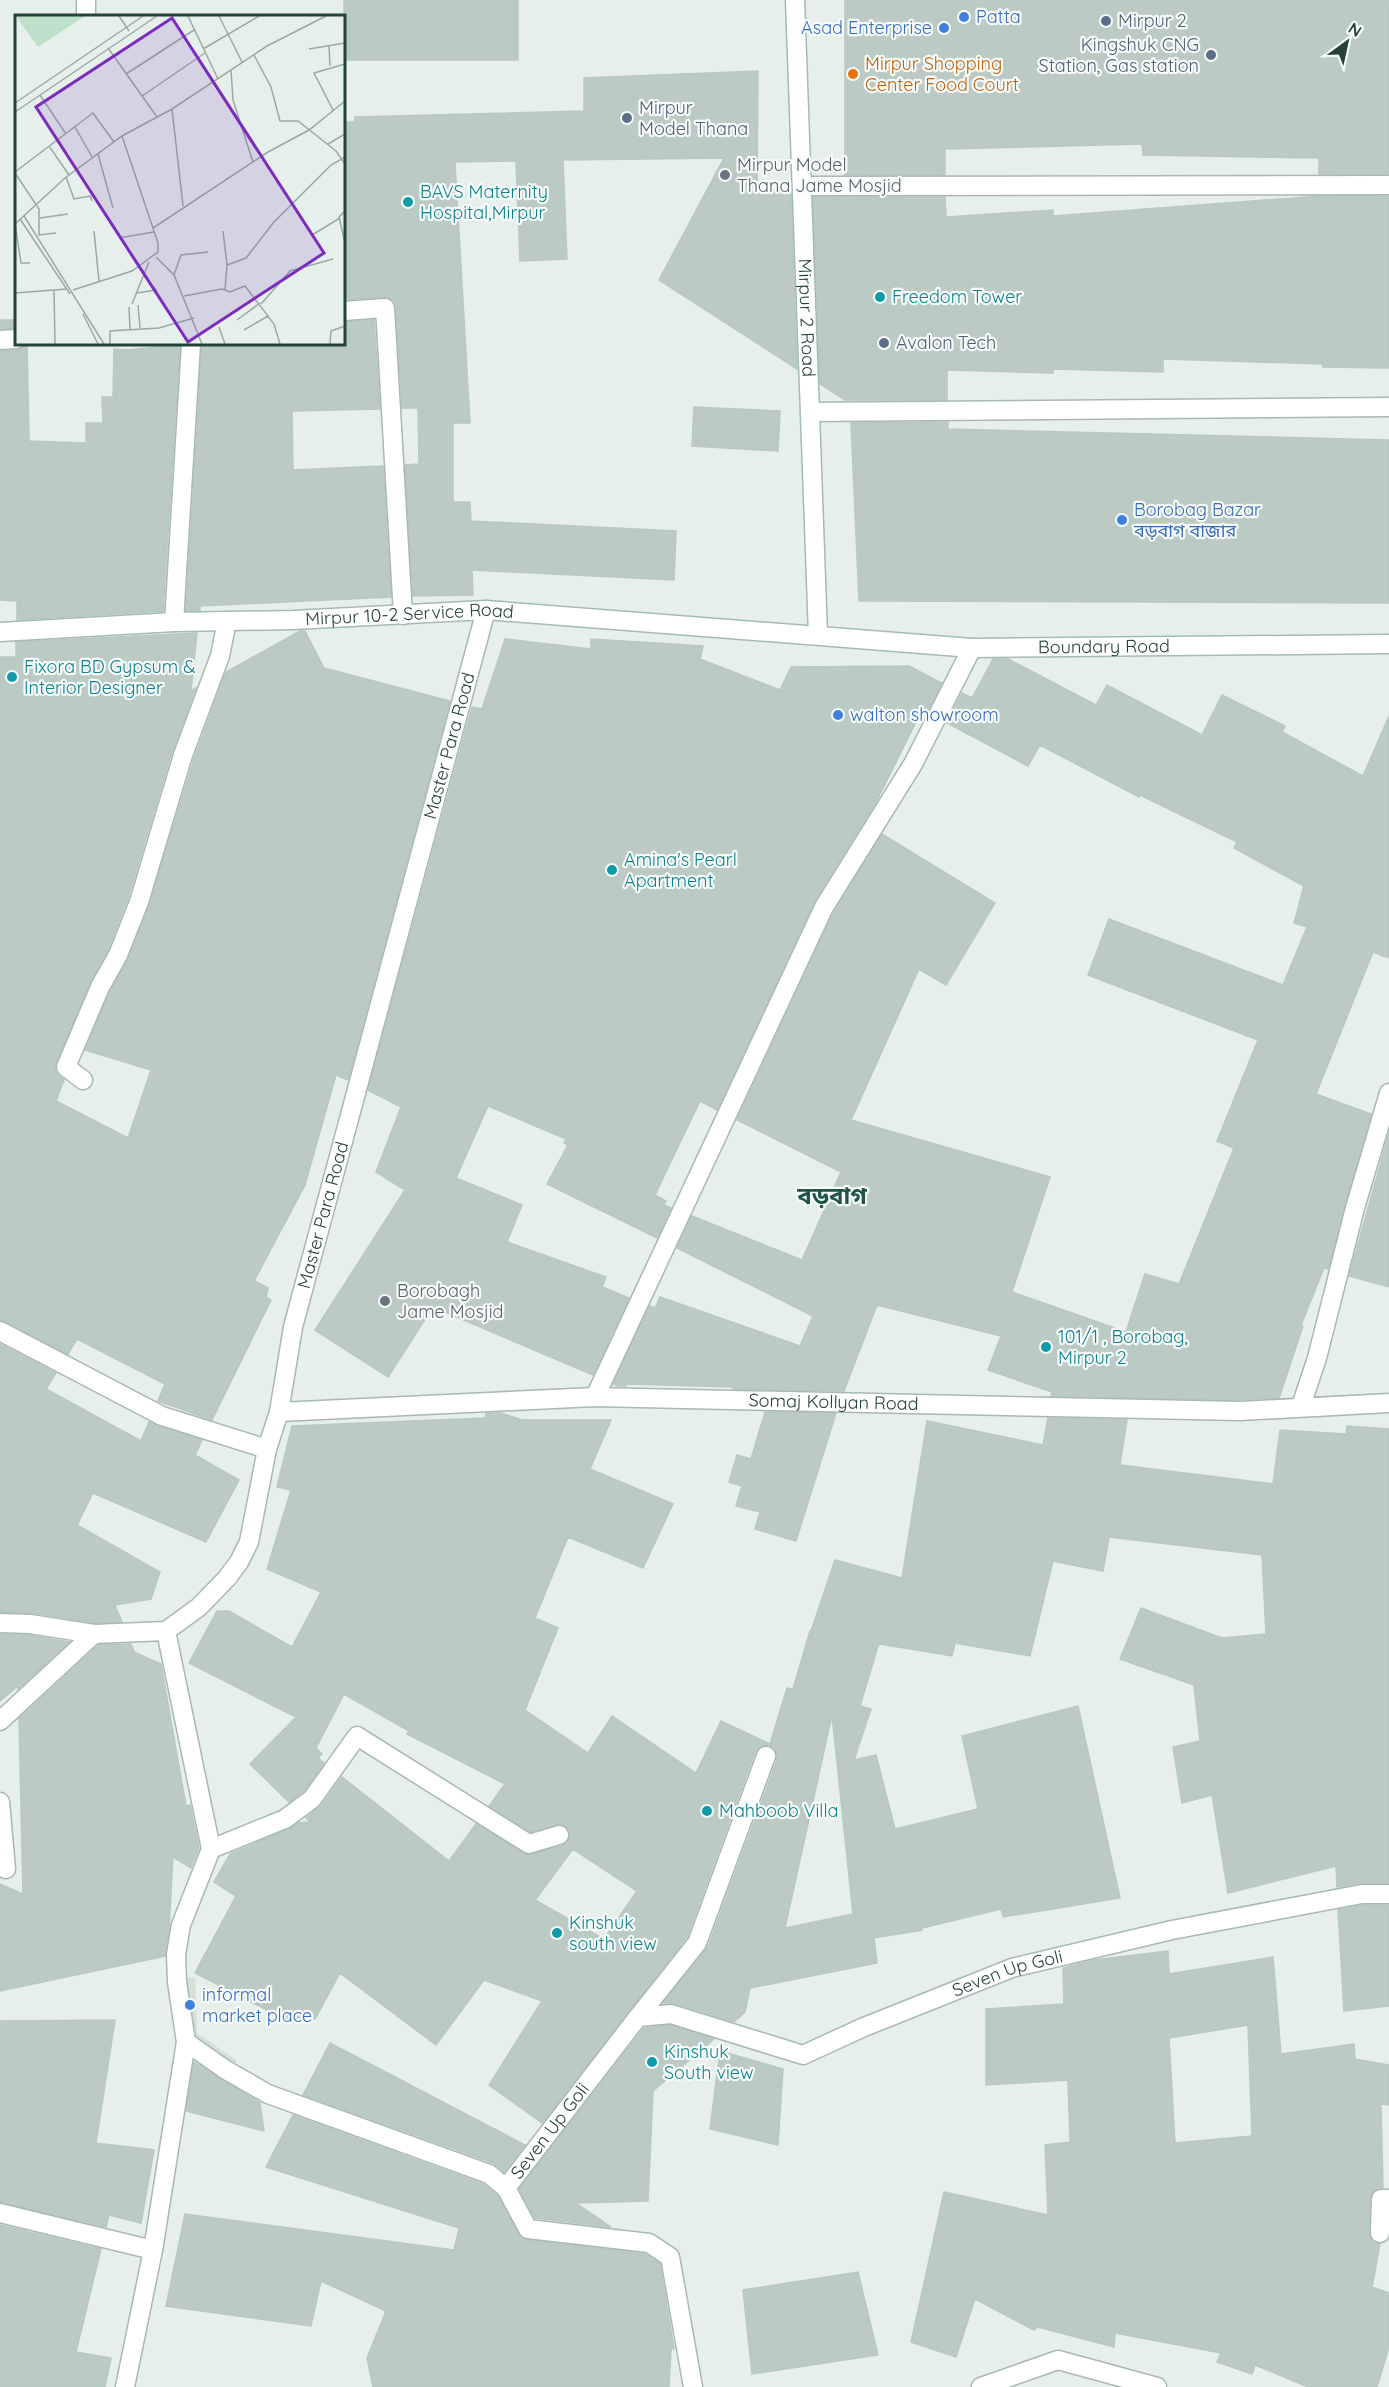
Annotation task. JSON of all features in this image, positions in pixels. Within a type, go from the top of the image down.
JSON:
[{"type":"street","name":"Mirpur 2 Road","points":[[795,0],[818,635]]},
{"type":"street","points":[[802,186],[1389,185]]},
{"type":"street","points":[[345,310],[385,308],[403,615]]},
{"type":"street","points":[[0,340],[15,339]]},
{"type":"street","points":[[174,622],[191,345]]},
{"type":"street","points":[[810,412],[1389,406]]},
{"type":"street","name":"Mirpur 10-2 Service Road","points":[[0,632],[174,622],[403,615],[486,610],[818,635]]},
{"type":"street","name":"Master Para Road","points":[[166,1631],[199,1607],[239,1562],[249,1542],[267,1449],[279,1412],[292,1327],[486,610]]},
{"type":"street","points":[[83,1080],[66,1067],[100,987],[118,955],[139,902],[183,755],[220,656],[226,621]]},
{"type":"street","name":"Boundary Road","points":[[818,635],[972,648],[1389,644]]},
{"type":"street","points":[[595,1397],[825,907],[913,764],[972,648]]},
{"type":"street","points":[[1301,1406],[1317,1358],[1355,1208],[1389,1093]]},
{"type":"street","points":[[0,1331],[162,1416],[267,1449]]},
{"type":"street","name":"Somaj Kollyan Road","points":[[279,1412],[595,1397],[1240,1411],[1389,1402]]},
{"type":"street","points":[[0,1623],[30,1624],[94,1634],[166,1631],[211,1849],[181,1925],[176,1954],[177,1982],[186,2042],[153,2250],[125,2387]]},
{"type":"street","points":[[0,1721],[94,1634]]},
{"type":"street","points":[[211,1849],[285,1819],[312,1799],[357,1736],[529,1844],[559,1835]]},
{"type":"street","name":"Seven Up Goli","points":[[506,2188],[697,1943],[766,1755]]},
{"type":"street","points":[[0,1802],[6,1869],[0,1866]]},
{"type":"street","name":"Seven Up Goli","points":[[638,2017],[671,2014],[803,2055],[864,2027],[1012,1968],[1172,1930],[1362,1894],[1389,1894]]},
{"type":"street","points":[[186,2042],[226,2070],[268,2094],[489,2174],[506,2188],[528,2229],[649,2243],[670,2257],[693,2387]]},
{"type":"street","points":[[1380,2233],[1381,2199],[1389,2199]]},
{"type":"street","points":[[0,2214],[153,2250]]},
{"type":"street","points":[[981,2387],[1058,2360],[1157,2387]]},
{"type":"shaded area","name":"informal market place","points":[[182,1977],[195,1978],[197,2033],[237,2061],[234,2063],[188,2040]]},
{"type":"building","points":[[344,0],[518,0],[518,60],[345,60]]},
{"type":"building","points":[[845,0],[1389,0],[1389,174],[1319,174],[1319,158],[1143,155],[1142,144],[945,149],[945,175],[845,175]]},
{"type":"building","points":[[758,71],[757,192],[791,192],[797,369],[659,280],[724,158],[563,160],[567,259],[520,261],[516,161],[455,162],[470,423],[453,423],[453,502],[470,502],[471,521],[676,531],[674,580],[472,570],[473,595],[413,596],[405,465],[419,464],[418,408],[402,408],[394,301],[384,297],[345,300],[345,122],[355,122],[355,117],[584,111],[584,78]]},
{"type":"building","points":[[1320,196],[1389,196],[1389,368],[1163,359],[1163,372],[1053,369],[1053,373],[947,370],[947,400],[845,400],[820,384],[813,197],[945,197],[946,217],[1053,210],[1053,216]]},
{"type":"building","points":[[0,320],[15,320],[15,328],[0,329]]},
{"type":"building","points":[[374,320],[380,409],[292,411],[293,470],[383,466],[391,597],[200,606],[200,610],[186,611],[202,345],[345,345],[345,322]]},
{"type":"building","points":[[27,345],[29,441],[86,443],[86,423],[103,423],[102,397],[113,397],[114,349],[129,350],[180,345],[163,611],[17,620],[17,601],[0,600],[0,351],[17,350]]},
{"type":"building","points":[[694,407],[780,411],[778,451],[692,446]]},
{"type":"building","name":"Borobag Bazar বড়বাগ বাজার","points":[[948,422],[948,429],[1389,440],[1389,603],[859,601],[851,423]]},
{"type":"building","points":[[300,631],[305,631],[324,668],[450,701],[348,1080],[336,1075],[305,1185],[254,1281],[268,1288],[266,1297],[271,1300],[212,1420],[158,1401],[165,1384],[77,1339],[68,1354],[0,1320],[0,657],[16,657],[16,642],[197,633],[191,691],[196,688],[172,752],[128,898],[108,950],[90,983],[55,1067],[56,1073],[64,1080],[56,1101],[128,1138],[151,1070],[85,1050],[110,992],[128,959],[149,906],[194,759],[226,672]]},
{"type":"building","points":[[505,639],[591,649],[591,639],[703,646],[700,659],[780,690],[791,667],[909,666],[942,683],[927,712],[922,710],[875,804],[814,902],[717,1110],[700,1101],[655,1195],[666,1201],[664,1205],[671,1208],[657,1238],[547,1184],[568,1145],[564,1143],[566,1139],[488,1106],[456,1178],[522,1205],[507,1242],[606,1277],[602,1287],[629,1298],[593,1375],[433,1307],[388,1377],[315,1330],[405,1190],[376,1172],[401,1107],[368,1090],[472,707],[482,709]]},
{"type":"building","points":[[993,659],[1008,659],[1096,705],[1107,685],[1202,735],[1222,695],[1285,726],[1282,732],[1363,776],[1389,716],[1389,958],[1373,952],[1316,1094],[1371,1114],[1328,1269],[1324,1268],[1301,1325],[1303,1326],[1279,1398],[1234,1400],[1051,1396],[1052,1392],[988,1370],[1001,1336],[877,1305],[844,1391],[627,1384],[618,1386],[613,1384],[650,1306],[655,1308],[660,1297],[800,1346],[813,1316],[677,1248],[692,1216],[802,1260],[841,1172],[737,1120],[834,912],[882,834],[995,903],[946,985],[919,969],[851,1120],[1050,1177],[1012,1292],[1126,1332],[1145,1274],[1179,1284],[1234,1148],[1217,1141],[1258,1040],[1088,975],[1109,919],[1283,985],[1307,927],[1294,923],[1304,886],[1234,848],[1237,842],[1140,795],[1139,797],[1040,745],[1028,766],[947,723],[962,693],[972,698]]},
{"type":"building","points":[[1389,1133],[1389,1287],[1349,1276]]},
{"type":"building","points":[[0,1344],[56,1373],[46,1389],[141,1441],[149,1422],[202,1440],[195,1455],[239,1480],[206,1542],[93,1493],[77,1525],[160,1572],[151,1599],[115,1605],[122,1622],[95,1623],[32,1613],[0,1612]]},
{"type":"building","points":[[765,1412],[836,1413],[796,1541],[755,1529],[760,1512],[736,1506],[742,1486],[729,1482],[737,1455],[751,1459]]},
{"type":"building","points":[[486,1413],[501,1413],[522,1420],[611,1420],[590,1469],[673,1504],[643,1568],[568,1537],[535,1618],[558,1628],[525,1710],[588,1753],[612,1716],[696,1773],[721,1721],[770,1744],[787,1688],[793,1689],[835,1560],[902,1578],[927,1421],[1043,1445],[1048,1418],[1127,1420],[1120,1465],[1273,1484],[1280,1430],[1346,1434],[1347,1426],[1389,1429],[1389,1883],[1362,1883],[1337,1887],[1336,1866],[1228,1893],[1212,1795],[1182,1803],[1173,1747],[1200,1741],[1194,1685],[1120,1659],[1141,1608],[1222,1638],[1266,1634],[1262,1555],[1109,1537],[1103,1571],[1053,1561],[1030,1656],[955,1643],[952,1656],[880,1644],[860,1706],[871,1709],[854,1760],[876,1755],[895,1829],[978,1809],[962,1736],[1078,1706],[1120,1898],[1003,1917],[1001,1909],[922,1928],[922,1930],[874,1938],[877,1963],[750,1988],[745,2012],[734,2022],[674,2003],[663,2003],[708,1947],[777,1760],[775,1749],[765,1745],[755,1752],[687,1937],[542,2123],[489,2085],[542,2001],[484,1980],[436,2045],[340,1973],[315,2019],[292,2023],[195,1973],[236,1896],[214,1882],[230,1854],[298,1823],[310,1822],[306,1818],[321,1806],[342,1777],[449,1861],[476,1824],[527,1855],[562,1846],[570,1838],[570,1831],[562,1824],[531,1832],[489,1806],[505,1784],[407,1734],[409,1731],[344,1694],[316,1748],[322,1754],[318,1758],[324,1763],[304,1791],[289,1802],[250,1764],[296,1717],[189,1663],[217,1611],[229,1611],[292,1647],[321,1592],[267,1569],[291,1490],[277,1487],[292,1426],[485,1418]],"holes":[[[832,1715],[853,1914],[785,1928]],[[573,1849],[637,1891],[604,1939],[535,1900]]]},
{"type":"building","points":[[0,1634],[29,1635],[69,1642],[18,1689],[18,1686],[0,1701]]},
{"type":"building","points":[[131,1644],[134,1652],[161,1664],[186,1806],[190,1805],[199,1848],[191,1868],[173,1857],[169,1929],[165,1956],[0,1991],[0,1884],[23,1894],[19,1719],[99,1645]]},
{"type":"building","points":[[1363,1905],[1389,1905],[1389,2006],[1344,2011],[1338,1910]]},
{"type":"building","points":[[1168,1951],[1169,1974],[1273,1957],[1281,2054],[1354,2044],[1355,2059],[1389,2065],[1389,2105],[1381,2104],[1383,2188],[1375,2190],[1370,2199],[1369,2233],[1374,2242],[1380,2244],[1372,2287],[1389,2293],[1389,2347],[1377,2387],[1308,2387],[1255,2365],[1252,2374],[1217,2362],[1221,2353],[1115,2333],[1114,2347],[1038,2327],[1034,2330],[975,2299],[956,2357],[911,2342],[944,2192],[1048,2215],[1045,2145],[1070,2142],[1068,2080],[986,2085],[986,2009],[1064,2004],[1063,1968],[1094,1960]],"holes":[[[1248,2025],[1252,2136],[1175,2143],[1169,2038]]]},
{"type":"building","points":[[115,2020],[96,2143],[154,2150],[141,2223],[109,2215],[106,2227],[0,2202],[0,2021]]},
{"type":"building","points":[[670,2025],[714,2039],[653,2091],[648,2201],[576,2203],[611,2227],[535,2218],[519,2189],[644,2028]]},
{"type":"building","points":[[330,2043],[525,2145],[504,2172],[493,2163],[303,2095]]},
{"type":"building","points":[[720,2051],[783,2069],[778,2145],[710,2129]]},
{"type":"building","points":[[194,2062],[260,2103],[264,2131],[186,2111]]},
{"type":"building","points":[[293,2115],[483,2184],[497,2195],[522,2239],[645,2254],[660,2264],[674,2349],[671,2348],[669,2387],[373,2387],[367,2358],[386,2311],[321,2281],[311,2326],[166,2306],[185,2214],[454,2250],[459,2228],[266,2167]]},
{"type":"building","points":[[0,2225],[101,2249],[76,2352],[111,2358],[105,2387],[0,2387]]},
{"type":"building","points":[[858,2272],[878,2355],[752,2374],[743,2290]]},
{"type":"place","name":"Patta","points":[[964,17]]},
{"type":"place","name":"Mirpur 2","points":[[1106,21]]},
{"type":"place","name":"Asad Enterprise","points":[[944,28]]},
{"type":"place","name":"Kingshuk CNG Station, Gas station","points":[[1211,55]]},
{"type":"place","name":"Mirpur Shopping Center Food Court","points":[[853,74]]},
{"type":"place","name":"Mirpur Model Thana","points":[[627,118]]},
{"type":"place","name":"Mirpur Model Thana Jame Mosjid","points":[[725,175]]},
{"type":"place","name":"BAVS Maternity Hospital,Mirpur","points":[[408,202]]},
{"type":"place","name":"Freedom Tower","points":[[880,297]]},
{"type":"place","name":"Avalon Tech","points":[[884,343]]},
{"type":"place","name":"Borobag Bazar বড়বাগ বাজার","points":[[1122,520]]},
{"type":"place","name":"Fixora BD Gypsum & Interior Designer","points":[[12,677]]},
{"type":"place","name":"walton showroom","points":[[838,715]]},
{"type":"place","name":"Amina's Pearl Apartment","points":[[612,870]]},
{"type":"place","name":"Borobagh Jame Mosjid","points":[[385,1301]]},
{"type":"place","name":"101/1 , Borobag, Mirpur 2","points":[[1046,1347]]},
{"type":"place","name":"Mahboob Villa","points":[[707,1811]]},
{"type":"place","name":"Kinshuk south view","points":[[557,1933]]},
{"type":"place","name":"informal market place","points":[[190,2005]]},
{"type":"place","name":"Kinshuk South view","points":[[652,2062]]},
{"type":"district","name":"বড়বাগ","points":[[832,1196]]}]
